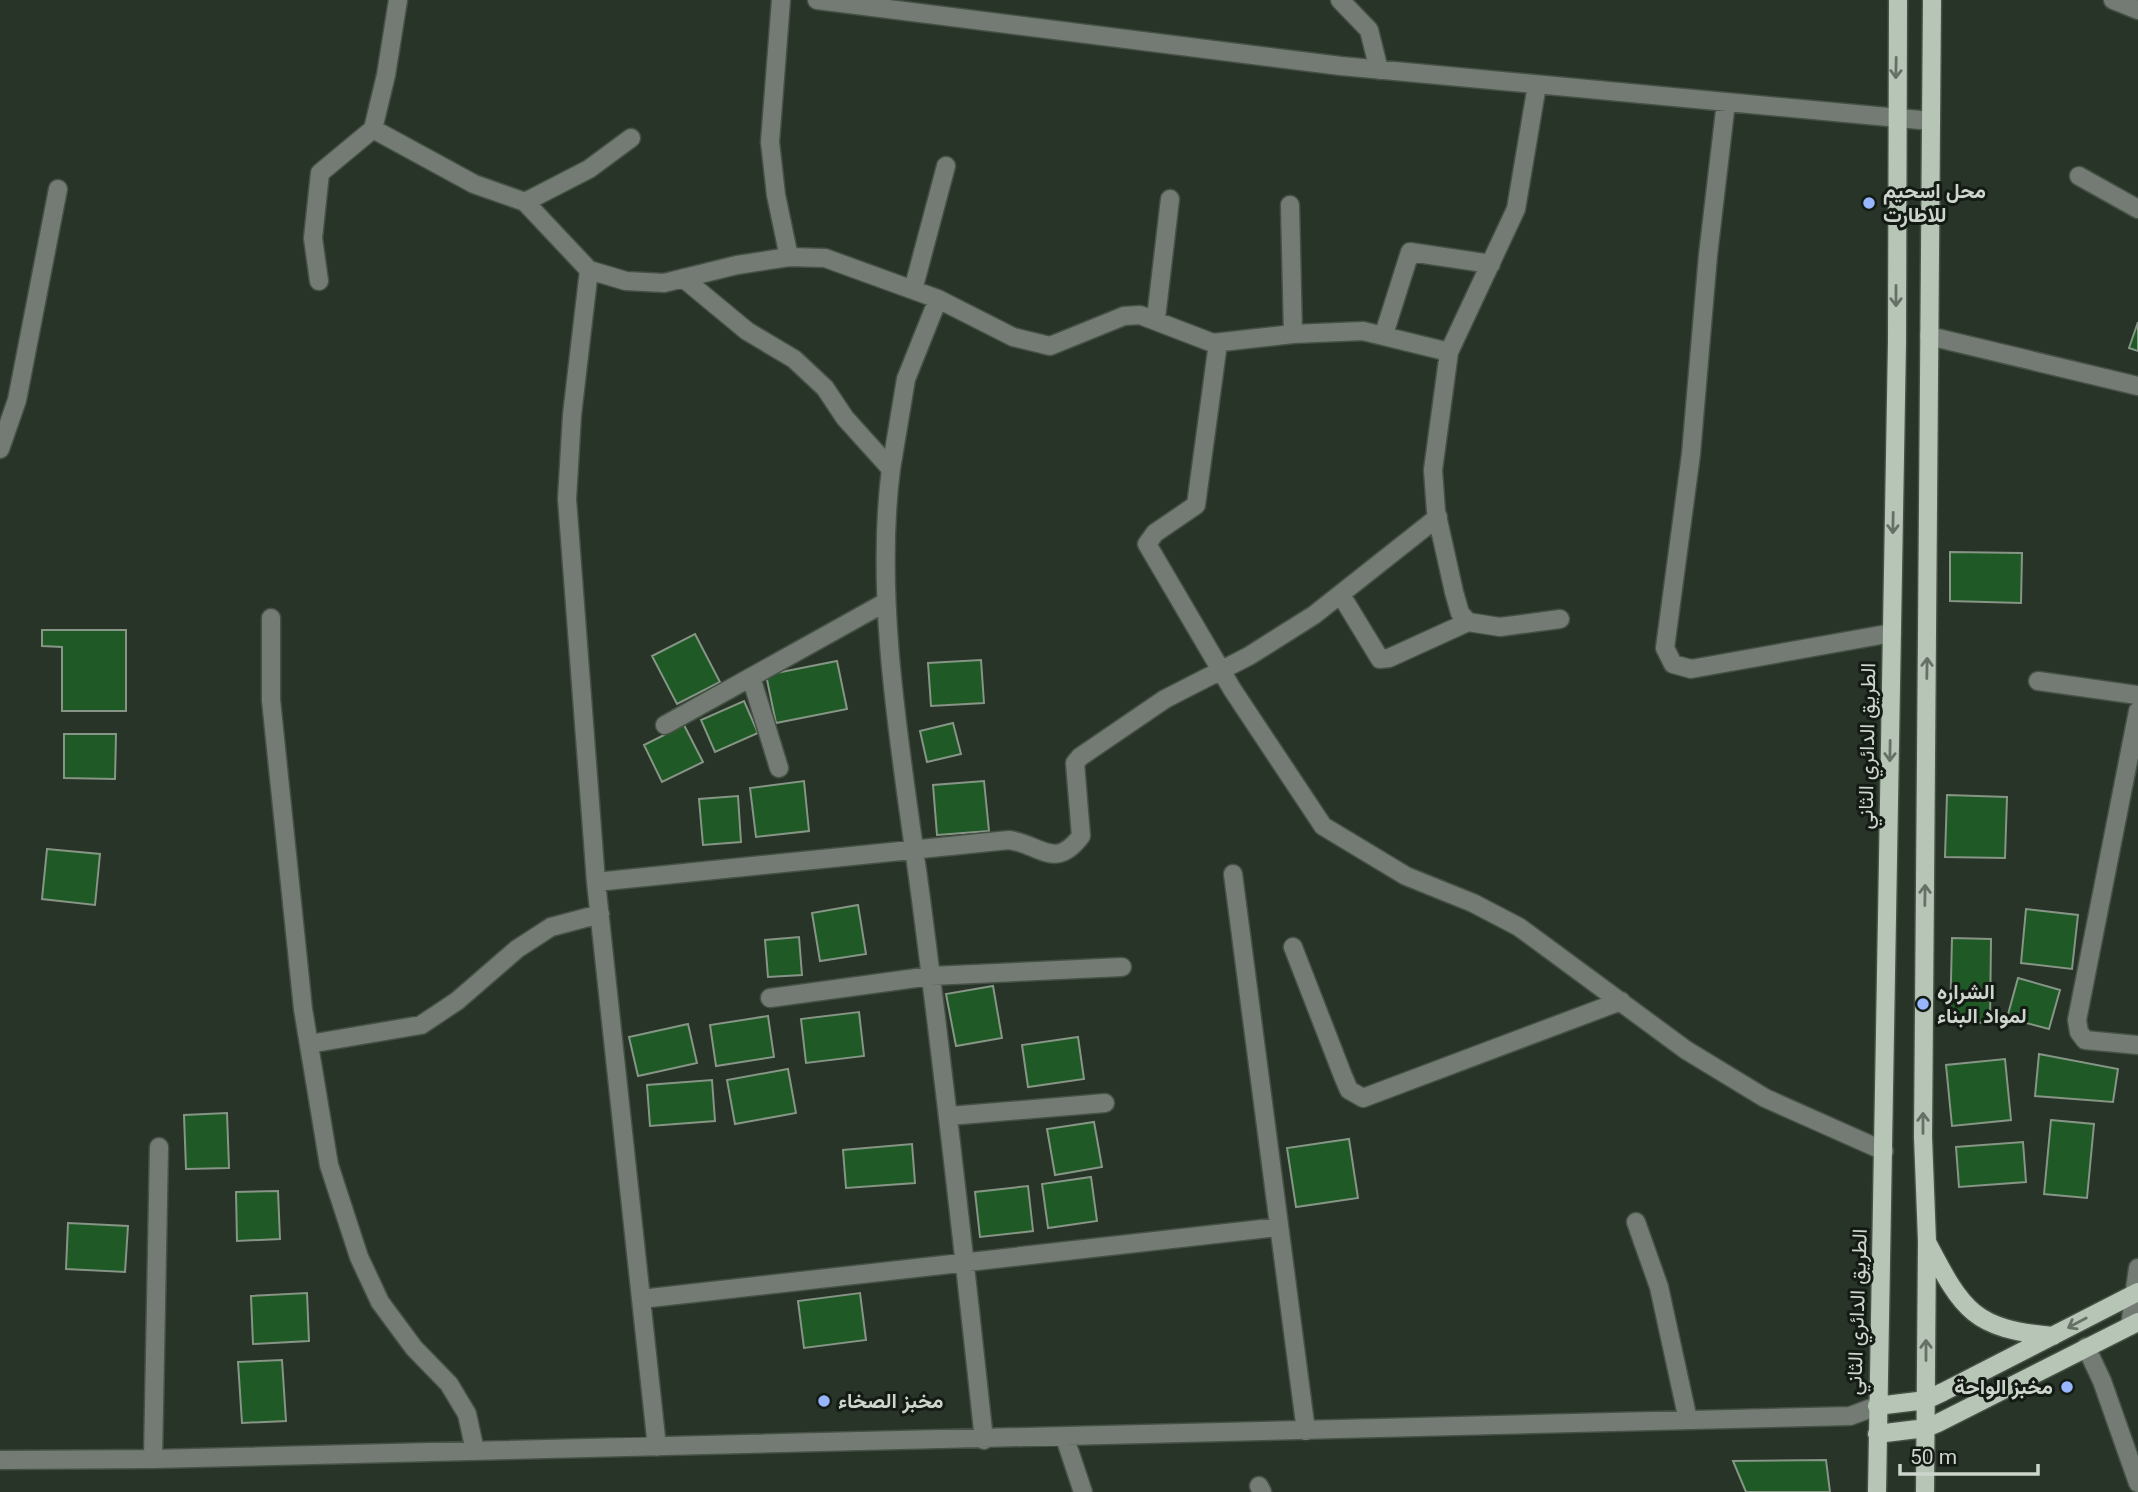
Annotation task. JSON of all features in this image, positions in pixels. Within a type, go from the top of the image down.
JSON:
[{"type":"main road","name":"الطريق الدائري الثاني","points":[[1877,1492],[1897,341],[1895,120],[1898,0]]},
{"type":"main road","points":[[1925,1492],[1927,1241],[1923,1123],[1932,0]]},
{"type":"main road","points":[[1927,1241],[1956,1293],[1985,1321],[2002,1329],[2053,1336]]},
{"type":"main road","points":[[1877,1406],[1926,1400],[2135,1293]]},
{"type":"main road","points":[[1877,1434],[1926,1428],[2134,1324]]},
{"type":"street","points":[[319,281],[313,238],[320,173],[373,129],[386,75],[398,0]]},
{"type":"street","points":[[780,0],[769,142],[776,195],[789,257]]},
{"type":"street","points":[[817,0],[1379,70],[1895,120],[1931,121]]},
{"type":"street","points":[[1340,0],[1369,30],[1379,70]]},
{"type":"street","points":[[2113,0],[2138,10]]},
{"type":"street","points":[[1468,622],[1460,613],[1454,592],[1438,517],[1433,470],[1449,352],[1516,209],[1537,85]]},
{"type":"street","points":[[1726,102],[1708,255],[1691,454],[1665,648],[1673,664],[1691,669],[1892,633]]},
{"type":"street","points":[[373,129],[474,184],[525,202],[590,270],[626,281],[664,283],[789,257],[825,258],[938,299],[1013,337],[1050,346],[1124,316],[1156,318],[1200,340],[1218,343],[1293,334],[1363,331],[1449,352]]},
{"type":"street","points":[[525,202],[589,169],[631,138]]},
{"type":"street","points":[[913,290],[946,166]]},
{"type":"street","points":[[2079,176],[2138,209]]},
{"type":"street","points":[[0,449],[17,400],[58,189]]},
{"type":"street","points":[[1156,318],[1170,199]]},
{"type":"street","points":[[1290,205],[1293,334]]},
{"type":"street","points":[[1384,334],[1410,252],[1491,264]]},
{"type":"street","points":[[590,270],[572,415],[567,499],[596,882],[657,1447]]},
{"type":"street","points":[[683,278],[747,331],[794,359],[825,388],[845,418],[891,469]]},
{"type":"street","points":[[938,299],[905,379],[886,511],[886,602],[914,848],[949,1116],[984,1440]]},
{"type":"street","points":[[1929,336],[2138,386]]},
{"type":"street","points":[[1218,343],[1196,505],[1155,533],[1147,544],[1220,671],[1323,825],[1406,876],[1473,903],[1519,927],[1686,1050],[1765,1098],[1884,1151]]},
{"type":"street","points":[[596,882],[1009,840],[1021,842],[1042,853],[1060,855],[1073,847],[1081,836],[1075,763],[1080,757],[1165,699],[1220,671],[1304,622],[1438,517]]},
{"type":"street","points":[[1341,595],[1380,659],[1389,658],[1468,622],[1500,627],[1560,619]]},
{"type":"street","points":[[664,725],[886,602]]},
{"type":"street","points":[[271,618],[271,700],[309,1044],[330,1165],[359,1257],[380,1302],[414,1348],[449,1384],[467,1414],[475,1451]]},
{"type":"street","points":[[751,677],[779,768]]},
{"type":"street","points":[[2038,681],[2138,695]]},
{"type":"street","points":[[2138,711],[2077,1020],[2079,1032],[2085,1040],[2138,1045]]},
{"type":"street","points":[[1233,874],[1307,1431]]},
{"type":"street","points":[[309,1044],[421,1025],[457,1001],[517,949],[551,927],[600,914]]},
{"type":"street","points":[[1293,947],[1349,1090],[1363,1098],[1621,1001]]},
{"type":"street","points":[[770,998],[931,976],[1122,967]]},
{"type":"street","points":[[949,1116],[1087,1102],[1105,1103]]},
{"type":"street","points":[[153,1459],[159,1147]]},
{"type":"street","points":[[1636,1222],[1658,1287],[1688,1420]]},
{"type":"street","points":[[641,1298],[1279,1227]]},
{"type":"street","points":[[2134,1324],[2138,1268]]},
{"type":"street","points":[[2087,1347],[2102,1381],[2138,1483]]},
{"type":"street","points":[[0,1460],[153,1459],[984,1440],[1850,1416],[1877,1406]]},
{"type":"street","points":[[1850,1416],[1877,1434]]},
{"type":"street","points":[[1065,1438],[1083,1492]]},
{"type":"building","points":[[2138,322],[2138,351],[2129,348]]},
{"type":"building","points":[[1950,552],[2022,553],[2021,603],[1950,601]]},
{"type":"building","points":[[42,630],[126,630],[126,711],[62,711],[62,647],[42,646]]},
{"type":"building","points":[[695,634],[720,682],[677,704],[652,656]]},
{"type":"building","points":[[981,660],[984,703],[931,706],[928,663]]},
{"type":"building","points":[[837,661],[847,709],[776,723],[766,675]]},
{"type":"building","points":[[744,701],[758,733],[715,752],[701,720]]},
{"type":"building","points":[[953,723],[961,754],[927,762],[920,731]]},
{"type":"building","points":[[684,725],[703,762],[662,782],[644,745]]},
{"type":"building","points":[[64,734],[116,734],[115,779],[64,778]]},
{"type":"building","points":[[804,781],[809,831],[756,837],[750,788]]},
{"type":"building","points":[[984,781],[989,831],[937,835],[933,785]]},
{"type":"building","points":[[1947,795],[2007,797],[2005,858],[1945,857]]},
{"type":"building","points":[[738,796],[741,842],[703,845],[699,799]]},
{"type":"building","points":[[47,849],[100,854],[95,905],[42,899]]},
{"type":"building","points":[[858,905],[866,954],[820,961],[812,913]]},
{"type":"building","points":[[2026,909],[2078,915],[2072,969],[2021,963]]},
{"type":"building","points":[[799,937],[802,975],[768,977],[765,940]]},
{"type":"building","points":[[1952,938],[1991,939],[1990,1023],[1950,1022]]},
{"type":"building","points":[[2018,978],[2060,990],[2049,1029],[2007,1018]]},
{"type":"building","points":[[993,986],[1002,1038],[956,1046],[946,994]]},
{"type":"building","points":[[859,1012],[864,1056],[806,1063],[801,1019]]},
{"type":"building","points":[[768,1016],[774,1057],[716,1066],[710,1025]]},
{"type":"building","points":[[688,1024],[697,1063],[638,1076],[629,1037]]},
{"type":"building","points":[[1078,1037],[1084,1079],[1028,1087],[1022,1045]]},
{"type":"building","points":[[2039,1054],[2118,1069],[2113,1102],[2035,1096]]},
{"type":"building","points":[[2005,1059],[2011,1120],[1952,1126],[1946,1065]]},
{"type":"building","points":[[788,1069],[796,1113],[735,1124],[727,1080]]},
{"type":"building","points":[[712,1080],[715,1121],[650,1126],[647,1085]]},
{"type":"building","points":[[227,1113],[229,1168],[186,1169],[184,1115]]},
{"type":"building","points":[[2051,1120],[2094,1124],[2087,1198],[2044,1194]]},
{"type":"building","points":[[1094,1122],[1102,1167],[1055,1175],[1047,1129]]},
{"type":"building","points":[[1349,1139],[1358,1198],[1296,1207],[1287,1148]]},
{"type":"building","points":[[2023,1142],[2026,1182],[1959,1187],[1956,1147]]},
{"type":"building","points":[[912,1144],[915,1183],[846,1188],[843,1150]]},
{"type":"building","points":[[1091,1177],[1097,1221],[1048,1228],[1042,1184]]},
{"type":"building","points":[[1028,1186],[1033,1231],[980,1237],[975,1192]]},
{"type":"building","points":[[278,1191],[280,1239],[237,1241],[236,1192]]},
{"type":"building","points":[[68,1223],[128,1226],[125,1272],[66,1269]]},
{"type":"building","points":[[307,1293],[309,1341],[253,1344],[251,1296]]},
{"type":"building","points":[[860,1293],[866,1340],[804,1348],[798,1301]]},
{"type":"building","points":[[282,1360],[286,1421],[242,1423],[238,1362]]},
{"type":"building","points":[[1826,1460],[1830,1492],[1746,1492],[1733,1461]]},
{"type":"place","name":"محل اسحيم للاطارت","points":[[1869,203]]},
{"type":"place","name":"الشراره لمواد البناء","points":[[1923,1004]]},
{"type":"place","name":"مخبز الواحة","points":[[2067,1387]]},
{"type":"place","name":"مخبز الصخاء","points":[[824,1401]]}]
